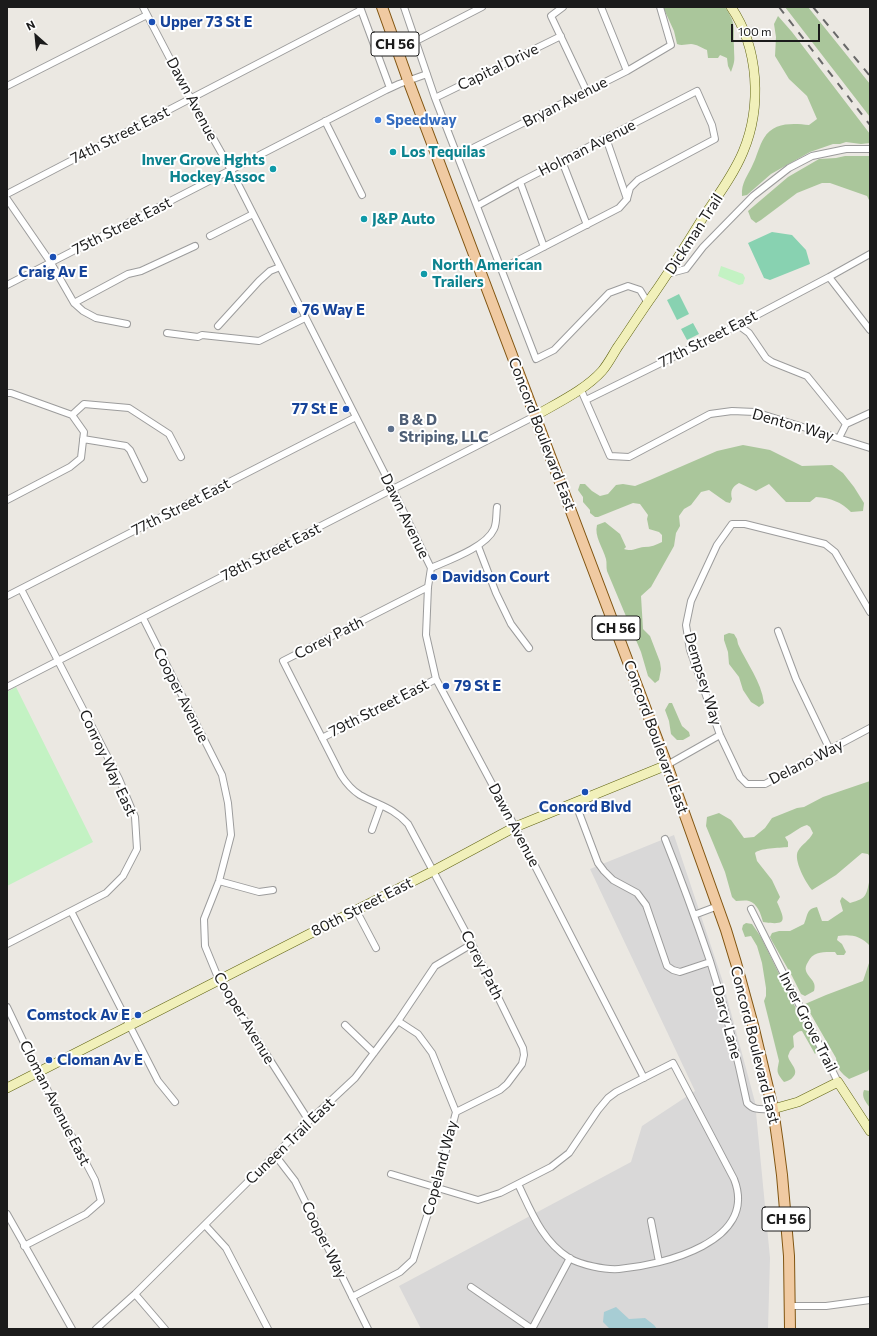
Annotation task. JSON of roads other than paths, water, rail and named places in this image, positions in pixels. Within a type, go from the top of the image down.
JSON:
[{"type":"main road","name":"Concord Boulevard East","points":[[382,7],[408,80],[668,765],[718,906],[744,992],[773,1109],[786,1212],[790,1329]]},
{"type":"street","name":"Dawn Avenue","points":[[143,7],[191,99],[231,170],[431,568],[428,587],[426,634],[436,679],[515,827],[644,1078]]},
{"type":"street","points":[[404,7],[435,98],[536,359],[554,350],[609,293],[628,286],[640,290],[648,303]]},
{"type":"street","points":[[416,41],[482,7]]},
{"type":"street","points":[[564,7],[551,16],[587,92]]},
{"type":"street","points":[[602,7],[627,71]]},
{"type":"street","name":"Bryan Avenue","points":[[457,156],[587,92],[627,71],[671,45],[660,7]]},
{"type":"street","name":"Dickman Trail","points":[[535,416],[580,390],[602,371],[728,180],[743,153],[749,135],[755,100],[755,76],[745,34],[731,7]]},
{"type":"street","points":[[361,8],[390,88]]},
{"type":"street","name":"74th Street East","points":[[7,194],[191,99],[361,8]]},
{"type":"street","points":[[7,86],[147,15]]},
{"type":"street","name":"Capital Drive","points":[[435,98],[561,36]]},
{"type":"street","name":"75th Street East","points":[[7,285],[390,88],[427,74]]},
{"type":"street","name":"Holman Avenue","points":[[477,206],[520,182],[697,91],[712,125],[715,139],[638,180],[630,188],[627,199]]},
{"type":"street","points":[[325,121],[362,195]]},
{"type":"street","points":[[501,269],[619,208],[627,199],[606,138]]},
{"type":"street","points":[[667,274],[686,269],[703,247],[753,196],[789,168],[812,156],[846,149],[870,149]]},
{"type":"street","points":[[562,161],[587,225]]},
{"type":"street","points":[[520,182],[544,247]]},
{"type":"street","points":[[7,199],[51,263],[74,303],[83,311],[96,318],[128,324]]},
{"type":"street","points":[[210,236],[253,214]]},
{"type":"street","points":[[74,303],[128,274],[141,271],[195,246]]},
{"type":"street","name":"77th Street East","points":[[586,400],[738,325],[870,254]]},
{"type":"street","points":[[218,326],[259,281],[270,271],[280,267]]},
{"type":"street","points":[[829,277],[870,330]]},
{"type":"street","points":[[167,333],[198,338],[202,335],[260,341],[306,318]]},
{"type":"street","points":[[738,325],[749,333],[766,358],[772,362],[807,376],[846,424]]},
{"type":"street","points":[[580,390],[586,400]]},
{"type":"street","points":[[7,393],[11,393],[72,415],[84,432],[81,458],[70,467],[7,500]]},
{"type":"street","name":"Denton Way","points":[[586,400],[610,456],[629,457],[710,414],[732,411],[755,412],[870,448]]},
{"type":"street","points":[[72,415],[84,404],[129,408],[169,434],[181,457]]},
{"type":"street","points":[[839,438],[846,424],[870,413]]},
{"type":"street","name":"78th Street East","points":[[7,687],[535,416]]},
{"type":"street","name":"77th Street East","points":[[7,596],[356,417]]},
{"type":"street","points":[[83,439],[126,446],[130,450],[144,480]]},
{"type":"street","points":[[431,568],[478,546],[489,537],[495,528],[497,507]]},
{"type":"street","name":"Dempsey Way","points":[[720,735],[690,650],[686,625],[691,601],[717,545],[732,524],[745,524],[824,544],[835,552],[870,612]]},
{"type":"street","points":[[478,546],[496,593],[508,618],[529,648]]},
{"type":"street","name":"Corey Path","points":[[428,587],[283,661],[341,775],[350,787],[359,794],[400,815],[408,824],[472,944],[523,1048],[524,1055],[522,1064],[507,1084],[500,1090],[456,1112]]},
{"type":"street","name":"Conroy Way East","points":[[7,944],[106,893],[123,876],[136,849],[135,817],[119,779],[21,589]]},
{"type":"street","name":"Cooper Avenue","points":[[143,618],[222,774],[228,803],[230,835],[219,881],[204,920],[205,946],[219,980],[309,1121]]},
{"type":"street","points":[[778,631],[796,679],[830,750]]},
{"type":"street","name":"79th Street East","points":[[322,738],[436,679]]},
{"type":"street","name":"Delano Way","points":[[720,735],[740,777],[747,784],[765,784],[870,728]]},
{"type":"street","name":"80th Street East","points":[[7,1088],[433,871],[515,827],[668,765],[720,735]]},
{"type":"street","points":[[575,802],[598,863],[604,872],[612,880],[637,893],[646,904],[667,966],[672,970],[680,972],[710,962]]},
{"type":"street","points":[[372,830],[381,805]]},
{"type":"street","name":"Darcy Lane","points":[[665,839],[710,962],[731,1035],[747,1102],[751,1107],[756,1109],[773,1109]]},
{"type":"street","points":[[219,881],[259,892],[273,890]]},
{"type":"street","points":[[694,915],[718,906]]},
{"type":"street","name":"Inver Grove Trail","points":[[751,909],[838,1082],[870,1131]]},
{"type":"street","points":[[356,910],[376,948]]},
{"type":"street","points":[[71,912],[158,1081],[175,1102]]},
{"type":"street","name":"Cuneen Trail East","points":[[96,1329],[135,1294],[309,1121],[355,1078],[398,1022],[435,966],[472,944]]},
{"type":"street","name":"Cloman Avenue East","points":[[7,1007],[38,1072],[94,1180],[101,1200],[86,1214],[24,1246]]},
{"type":"street","name":"Copeland Way","points":[[352,1297],[400,1272],[413,1260],[436,1188],[456,1112],[432,1052],[418,1034],[398,1022]]},
{"type":"street","points":[[344,1025],[374,1052]]},
{"type":"street","points":[[391,1174],[478,1200],[500,1193],[551,1167],[569,1153],[598,1110],[608,1098],[673,1063],[734,1179],[738,1192],[738,1205],[731,1223],[711,1242],[692,1251],[659,1262],[612,1269],[598,1267],[570,1258],[558,1250],[544,1235],[518,1184]]},
{"type":"street","points":[[773,1109],[798,1102],[838,1082]]},
{"type":"street","name":"Cooper Way","points":[[275,1155],[295,1181],[368,1329]]},
{"type":"street","points":[[7,1214],[72,1329]]},
{"type":"street","points":[[651,1221],[659,1262]]},
{"type":"street","points":[[205,1225],[226,1248],[268,1329]]},
{"type":"street","points":[[471,1287],[532,1329],[570,1258]]},
{"type":"street","points":[[135,1294],[164,1329]]},
{"type":"street","points":[[790,1306],[826,1306],[870,1300]]},
{"type":"water","points":[[616,1307],[629,1319],[645,1318],[657,1329],[610,1329],[603,1322],[604,1312]]},
{"type":"railway","points":[[779,7],[870,125]]},
{"type":"railway","points":[[813,7],[870,76]]},
{"type":"place","name":"Upper 73 St E","points":[[152,22]]},
{"type":"place","name":"Speedway","points":[[378,120]]},
{"type":"place","name":"Los Tequilas","points":[[393,152]]},
{"type":"place","name":"Inver Grove Hghts Hockey Assoc","points":[[273,169]]},
{"type":"place","name":"J&P Auto","points":[[364,219]]},
{"type":"place","name":"Craig Av E","points":[[53,257]]},
{"type":"place","name":"North American Trailers","points":[[424,274]]},
{"type":"place","name":"76 Way E","points":[[294,310]]},
{"type":"place","name":"77 St E","points":[[346,409]]},
{"type":"place","name":"B & D Striping, LLC","points":[[391,429]]},
{"type":"place","name":"Davidson Court","points":[[434,577]]},
{"type":"place","name":"79 St E","points":[[446,686]]},
{"type":"place","name":"Concord Blvd","points":[[585,792]]},
{"type":"place","name":"Comstock Av E","points":[[138,1015]]},
{"type":"place","name":"Cloman Av E","points":[[49,1060]]}]
